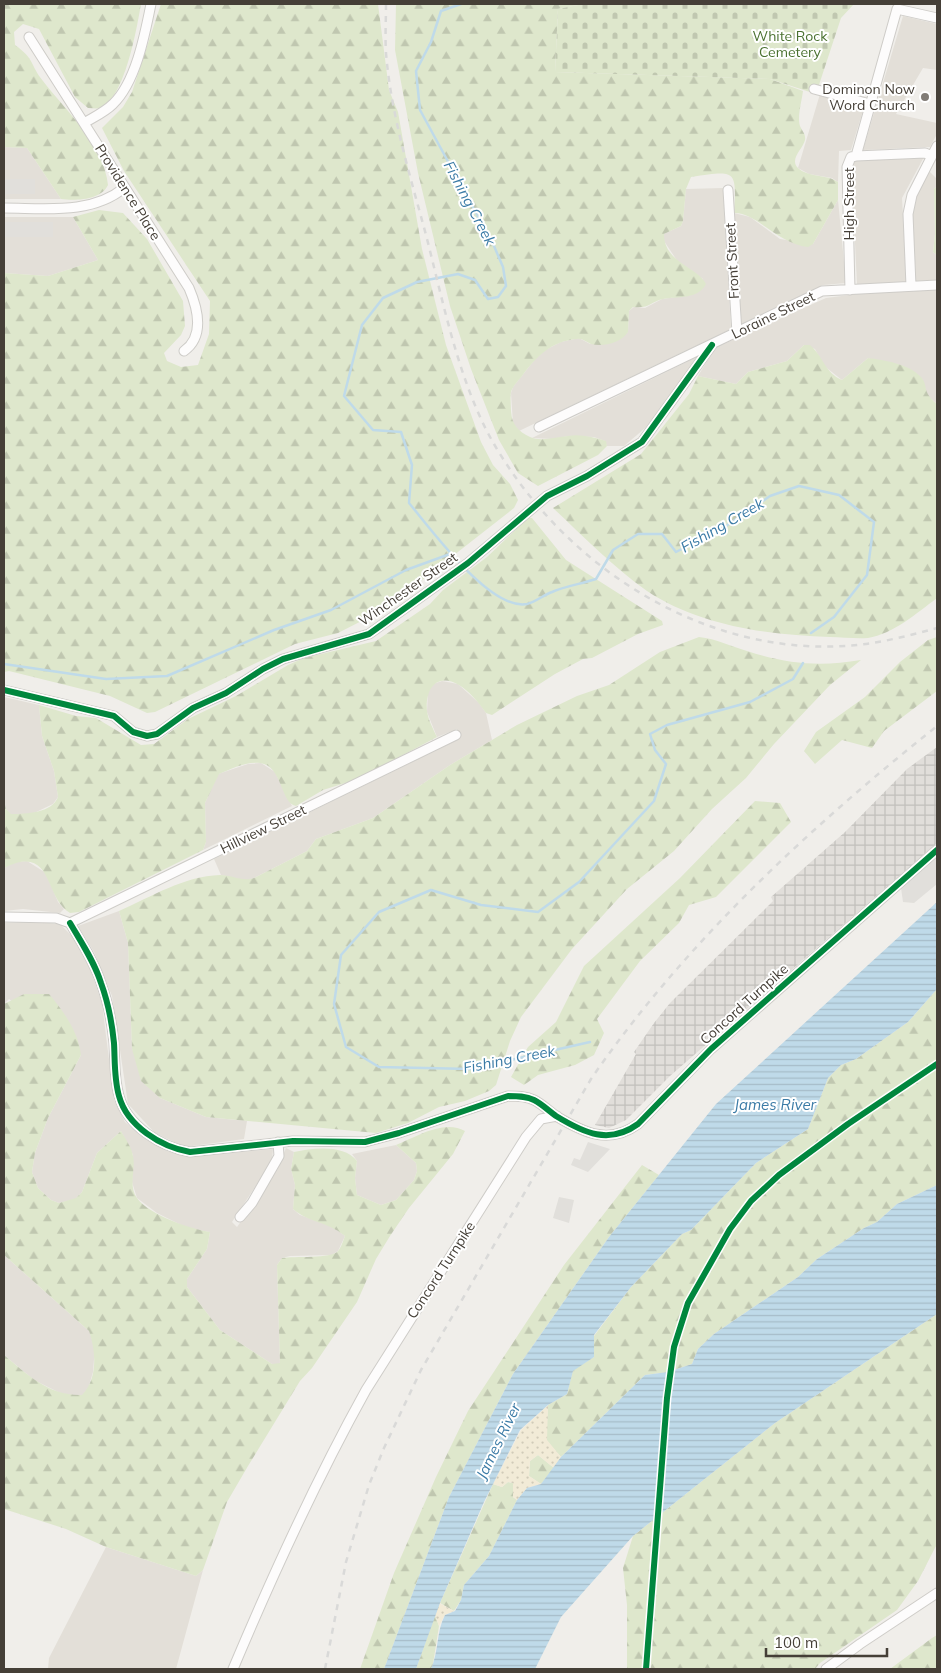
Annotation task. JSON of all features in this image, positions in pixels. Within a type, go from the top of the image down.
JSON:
[{"type":"street","points":[[84,122],[114,104],[126,86],[144,37],[151,4]]},
{"type":"street","name":"High Street","points":[[850,290],[847,167],[851,156],[856,156],[897,9],[937,18]]},
{"type":"street","name":"Providence Place","points":[[29,37],[124,188],[178,269],[195,302],[198,316],[196,336],[192,346],[184,351]]},
{"type":"street","points":[[814,89],[870,104]]},
{"type":"street","points":[[912,286],[908,214],[912,195],[937,146]]},
{"type":"street","points":[[856,156],[925,153],[932,156]]},
{"type":"street","points":[[4,208],[88,206],[109,199],[124,188]]},
{"type":"street","name":"Front Street","points":[[728,190],[737,333]]},
{"type":"street","name":"Loraine Street","points":[[539,427],[822,291],[937,285]]},
{"type":"street","name":"Winchester Street","points":[[4,690],[114,716],[139,734],[147,736],[157,734],[193,708],[226,694],[283,659],[369,634],[468,563],[547,496],[587,476],[642,442],[712,344]]},
{"type":"street","name":"Hillview Street","points":[[70,923],[456,735]]},
{"type":"street","name":"Concord Turnpike","points":[[233,1669],[276,1570],[366,1390],[526,1137],[541,1119],[557,1116],[598,1135],[609,1136],[627,1132],[711,1049],[937,850]]},
{"type":"street","points":[[4,917],[56,918],[70,923],[93,963],[102,984],[114,1041],[119,1096],[125,1110],[136,1124],[154,1139],[178,1150],[190,1152],[278,1142],[365,1142],[399,1133],[508,1096],[522,1096],[535,1100],[557,1116]]},
{"type":"street","points":[[240,1217],[252,1202],[279,1156],[278,1142]]},
{"type":"street","points":[[826,1669],[937,1593]]},
{"type":"shaded area","points":[[903,16],[937,24],[937,70],[923,68],[896,114],[937,123],[937,134],[930,147],[863,150]]},
{"type":"shaded area","points":[[820,94],[864,107],[851,150],[839,151],[838,182],[832,178],[809,174],[798,168]]},
{"type":"shaded area","points":[[4,147],[27,148],[61,199],[4,199]]},
{"type":"shaded area","points":[[924,157],[902,198],[907,282],[857,284],[851,161]]},
{"type":"shaded area","points":[[929,171],[937,179],[937,186],[934,189],[935,234],[933,252],[937,255],[937,280],[916,281],[912,202]]},
{"type":"shaded area","points":[[4,179],[35,179],[35,194],[4,194]]},
{"type":"shaded area","points":[[723,188],[731,329],[519,431],[513,424],[511,393],[513,387],[536,358],[545,350],[561,342],[579,338],[590,344],[628,332],[629,311],[634,307],[645,308],[662,299],[691,295],[703,279],[678,262],[664,241],[664,234],[681,226],[686,189]]},
{"type":"shaded area","points":[[838,200],[846,283],[823,285],[739,325],[734,213],[750,217],[780,239],[813,244]]},
{"type":"shaded area","points":[[4,217],[73,217],[98,260],[48,276],[4,273]]},
{"type":"shaded area","points":[[4,222],[53,222],[53,237],[4,237]]},
{"type":"shaded area","points":[[937,290],[937,404],[928,396],[922,379],[868,358],[842,380],[823,365],[815,349],[804,345],[787,361],[748,372],[736,384],[698,376],[715,348],[826,298],[857,294]]},
{"type":"shaded area","points":[[697,357],[650,424],[624,446],[607,446],[605,441],[594,437],[532,438]]},
{"type":"shaded area","points":[[442,681],[458,684],[479,703],[486,713],[492,740],[450,765],[373,818],[316,839],[307,851],[254,878],[246,881],[221,875],[214,859],[459,739],[457,729],[437,737],[427,712],[428,691],[433,684]]},
{"type":"shaded area","points":[[4,697],[39,705],[42,736],[54,771],[58,797],[53,804],[32,814],[11,815],[6,809],[4,800]]},
{"type":"shaded area","points":[[937,747],[937,843],[670,1076],[626,1120],[609,1128],[595,1125],[636,1054],[634,1052],[670,1003],[773,901],[771,897],[845,832],[907,769]]},
{"type":"shaded area","points":[[261,763],[275,772],[292,806],[203,850],[206,842],[205,803],[218,774],[248,764]]},
{"type":"shaded area","points":[[937,857],[937,884],[914,903],[903,902],[901,888]]},
{"type":"shaded area","points":[[27,861],[46,873],[58,902],[64,909],[60,913],[23,909],[4,911],[4,868],[15,862]]},
{"type":"shaded area","points":[[119,911],[128,943],[132,1049],[160,1098],[206,1117],[247,1121],[244,1139],[185,1147],[155,1133],[128,1104],[112,996],[94,952],[78,926]]},
{"type":"shaded area","points":[[39,922],[60,924],[72,936],[90,969],[102,1003],[114,1100],[125,1122],[143,1137],[167,1151],[189,1157],[273,1149],[272,1161],[232,1222],[237,1227],[277,1170],[286,1148],[294,1152],[291,1169],[295,1185],[293,1209],[300,1215],[332,1226],[345,1236],[338,1251],[332,1255],[290,1256],[282,1258],[277,1265],[280,1364],[272,1364],[220,1330],[187,1287],[187,1279],[207,1249],[210,1232],[189,1229],[157,1213],[137,1198],[132,1182],[133,1155],[121,1131],[97,1153],[82,1192],[76,1199],[59,1203],[51,1200],[38,1188],[32,1172],[35,1153],[48,1118],[81,1055],[9,999],[4,1004],[4,923]]},
{"type":"shaded area","points":[[588,1142],[610,1149],[588,1172],[571,1165],[574,1158],[580,1160]]},
{"type":"shaded area","points":[[396,1145],[416,1163],[417,1171],[414,1180],[396,1200],[381,1205],[357,1195],[355,1178],[357,1161],[352,1154]]},
{"type":"shaded area","points":[[559,1197],[574,1200],[569,1223],[553,1218]]},
{"type":"shaded area","points":[[4,1255],[89,1331],[95,1347],[93,1372],[88,1389],[83,1395],[66,1396],[34,1380],[4,1355]]},
{"type":"shaded area","points":[[106,1547],[196,1576],[203,1570],[176,1669],[48,1669],[49,1658]]},
{"type":"green space","points":[[4,4],[141,4],[133,45],[123,77],[109,102],[100,108],[88,108],[75,97],[39,29],[23,24],[14,32],[15,45],[26,54],[39,75],[83,129],[99,156],[105,170],[108,185],[105,190],[94,197],[74,200],[61,199],[27,148],[4,147]]},
{"type":"green space","points":[[161,4],[378,4],[389,90],[398,112],[422,249],[446,345],[481,442],[493,465],[510,484],[518,500],[514,508],[385,609],[338,633],[295,644],[155,712],[147,713],[110,696],[9,671],[4,672],[4,273],[48,276],[98,260],[73,217],[99,210],[123,213],[147,239],[183,301],[185,326],[181,335],[164,353],[167,361],[181,367],[198,365],[209,334],[210,301],[124,171],[102,128],[123,107],[132,92]]},
{"type":"green space","points":[[396,4],[583,4],[558,9],[555,72],[770,79],[803,91],[799,122],[805,140],[796,158],[796,165],[802,171],[838,182],[838,200],[813,244],[808,247],[797,245],[777,235],[751,217],[734,213],[735,188],[730,176],[717,174],[691,177],[686,189],[681,226],[664,234],[665,244],[669,252],[702,278],[706,284],[702,289],[693,295],[663,299],[643,307],[633,307],[629,311],[628,332],[616,341],[596,345],[579,339],[559,343],[545,351],[533,362],[512,390],[511,411],[513,420],[516,427],[526,435],[539,439],[549,439],[573,435],[606,441],[607,446],[598,455],[538,486],[518,473],[499,440],[471,369],[450,306],[418,173],[395,50]]},
{"type":"green space","name":"White Rock Cemetery","points":[[583,4],[854,4],[841,18],[816,94],[770,79],[555,72],[558,9]]},
{"type":"green space","points":[[937,186],[937,255],[933,252],[935,234],[934,189]]},
{"type":"green space","points":[[804,345],[810,345],[828,369],[842,380],[868,358],[889,361],[910,369],[921,377],[929,396],[937,404],[937,598],[896,628],[877,636],[854,638],[783,634],[735,626],[689,613],[668,603],[634,582],[553,508],[641,454],[689,394],[698,376],[736,384],[748,372],[787,361]]},
{"type":"green space","points":[[528,518],[532,518],[566,560],[662,621],[663,625],[638,634],[592,658],[583,659],[555,674],[492,715],[486,713],[474,698],[459,685],[444,681],[438,682],[430,690],[427,703],[428,717],[437,737],[358,779],[323,790],[296,806],[287,798],[273,771],[260,763],[249,763],[219,774],[205,803],[206,842],[203,850],[79,912],[70,913],[61,905],[46,875],[40,867],[32,862],[20,862],[4,868],[4,800],[6,809],[11,814],[24,814],[38,812],[50,806],[58,797],[54,771],[42,736],[39,705],[76,716],[96,718],[141,745],[154,744],[188,719],[236,696],[288,665],[304,658],[376,641],[430,604],[443,590],[487,557]]},
{"type":"green space","points":[[699,637],[776,659],[804,663],[817,664],[861,660],[830,685],[774,744],[746,778],[712,809],[674,851],[627,889],[572,949],[521,1017],[510,1041],[496,1085],[489,1091],[465,1101],[439,1107],[408,1123],[376,1133],[206,1117],[160,1098],[141,1081],[132,1049],[128,943],[119,911],[168,888],[194,879],[220,875],[245,879],[254,878],[307,851],[316,839],[373,818],[450,765],[517,725],[577,696],[609,685],[660,652]]},
{"type":"green space","points":[[937,637],[937,691],[884,731],[872,748],[842,740],[815,764],[804,751],[816,732],[865,697],[900,662],[928,640]]},
{"type":"green space","points":[[755,801],[780,803],[791,822],[716,897],[689,905],[679,923],[640,961],[597,1019],[604,1033],[594,1055],[575,1065],[538,1075],[524,1085],[511,1077],[528,1047],[556,1022],[584,966],[680,878]]},
{"type":"green space","points":[[937,989],[937,1185],[897,1204],[877,1222],[864,1228],[817,1259],[798,1277],[714,1334],[698,1349],[692,1364],[668,1372],[645,1375],[561,1457],[546,1440],[548,1405],[567,1394],[573,1370],[594,1357],[594,1336],[631,1287],[682,1234],[691,1230],[756,1163],[808,1129],[828,1078],[841,1065],[856,1059],[908,1022]]},
{"type":"green space","points":[[24,994],[49,994],[70,1022],[77,1038],[81,1055],[48,1118],[35,1153],[32,1172],[38,1188],[51,1200],[59,1203],[76,1198],[82,1192],[97,1153],[121,1131],[128,1143],[134,1161],[133,1188],[137,1198],[160,1215],[192,1228],[210,1232],[207,1249],[187,1279],[187,1287],[220,1330],[272,1364],[280,1363],[277,1265],[282,1258],[334,1254],[339,1250],[345,1236],[332,1227],[305,1217],[293,1209],[295,1185],[291,1169],[294,1152],[310,1149],[328,1149],[344,1152],[351,1156],[357,1161],[355,1178],[357,1195],[381,1205],[396,1200],[414,1180],[417,1171],[416,1163],[396,1145],[439,1128],[457,1128],[465,1131],[453,1154],[409,1208],[390,1236],[376,1259],[357,1302],[312,1368],[300,1381],[248,1466],[227,1502],[203,1570],[196,1576],[106,1547],[66,1529],[4,1509],[4,1355],[40,1383],[59,1392],[70,1394],[82,1395],[91,1381],[94,1364],[93,1347],[89,1331],[4,1255],[4,1004]]},
{"type":"green space","points":[[642,1165],[659,1175],[609,1237],[513,1374],[449,1497],[384,1669],[360,1669],[394,1573],[436,1477],[468,1411],[564,1265]]},
{"type":"green space","points":[[937,1314],[937,1544],[918,1581],[897,1610],[820,1663],[815,1669],[627,1669],[627,1605],[623,1568],[633,1536],[775,1423]]},
{"type":"green space","points":[[538,1455],[554,1468],[541,1484],[529,1476],[530,1461]]},
{"type":"green space","points":[[508,1482],[513,1483],[513,1497],[517,1500],[489,1556],[464,1585],[461,1600],[454,1611],[440,1603],[493,1484],[502,1487]]},
{"type":"green space","points":[[435,1615],[439,1626],[433,1664],[431,1669],[416,1669]]},
{"type":"green space","points":[[937,1635],[937,1669],[890,1669],[932,1638]]},
{"type":"sand","points":[[548,1405],[547,1440],[561,1457],[554,1468],[538,1455],[530,1461],[529,1476],[541,1484],[527,1488],[517,1500],[513,1497],[513,1483],[508,1482],[502,1487],[493,1484],[521,1430]]},
{"type":"sand","points":[[439,1603],[454,1611],[445,1615],[439,1626],[435,1615]]},
{"type":"water","name":"James River","points":[[937,902],[937,989],[908,1022],[856,1059],[841,1065],[828,1078],[808,1129],[756,1163],[691,1230],[682,1234],[631,1287],[594,1335],[594,1357],[573,1371],[567,1394],[548,1405],[520,1430],[484,1502],[440,1603],[416,1669],[384,1669],[449,1497],[513,1374],[609,1237],[716,1104]]},
{"type":"water","name":"James River","points":[[937,1185],[937,1314],[775,1423],[633,1536],[561,1617],[535,1669],[431,1669],[440,1628],[445,1615],[455,1611],[461,1600],[464,1585],[489,1556],[517,1500],[527,1488],[541,1484],[561,1457],[645,1375],[668,1372],[692,1364],[698,1349],[714,1334],[798,1277],[817,1259],[864,1228],[877,1222],[897,1204]]},
{"type":"waterway","name":"Fishing Creek","points":[[461,4],[441,11],[431,42],[416,71],[420,110],[494,246],[503,267],[506,286],[498,297],[488,299],[475,280],[458,274],[417,282],[383,298],[362,325],[344,396],[373,430],[401,432],[412,465],[409,503],[462,566],[496,595],[512,603],[527,604],[557,590],[596,579],[613,550],[638,534],[662,534],[676,552],[726,526],[770,496],[799,486],[839,495],[874,522],[867,575],[834,617],[811,633]]},
{"type":"waterway","points":[[4,664],[106,679],[167,676],[274,630],[331,610],[406,570],[450,554]]},
{"type":"waterway","name":"Fishing Creek","points":[[590,1042],[471,1069],[379,1067],[346,1047],[334,1004],[341,955],[379,912],[431,890],[481,905],[538,912],[579,882],[654,801],[666,764],[655,750],[650,734],[667,725],[750,702],[793,679],[803,663]]},
{"type":"railway","points":[[386,4],[386,53],[392,99],[453,342],[471,395],[494,444],[524,488],[559,528],[598,564],[642,594],[690,618],[740,635],[792,645],[846,646],[881,642],[937,628]]},
{"type":"railway","points":[[325,1669],[346,1562],[369,1485],[384,1448],[421,1370],[591,1079],[627,1029],[666,981],[751,890],[842,805],[937,726]]},
{"type":"cycle path","points":[[4,690],[114,716],[133,732],[147,736],[157,734],[193,708],[226,693],[263,669],[283,659],[369,634],[468,563],[547,496],[587,476],[642,442],[712,345]]},
{"type":"cycle path","points":[[70,923],[95,967],[106,998],[113,1035],[116,1083],[123,1107],[137,1126],[168,1145],[190,1152],[293,1141],[365,1142],[399,1133],[508,1096],[521,1096],[531,1099],[540,1103],[556,1116],[587,1132],[607,1135],[617,1134],[638,1124],[711,1049],[937,850]]},
{"type":"cycle path","points":[[646,1669],[667,1398],[674,1347],[688,1303],[730,1229],[751,1201],[779,1175],[848,1124],[937,1064]]},
{"type":"place","name":"Dominon Now Word Church","points":[[925,97]]}]
